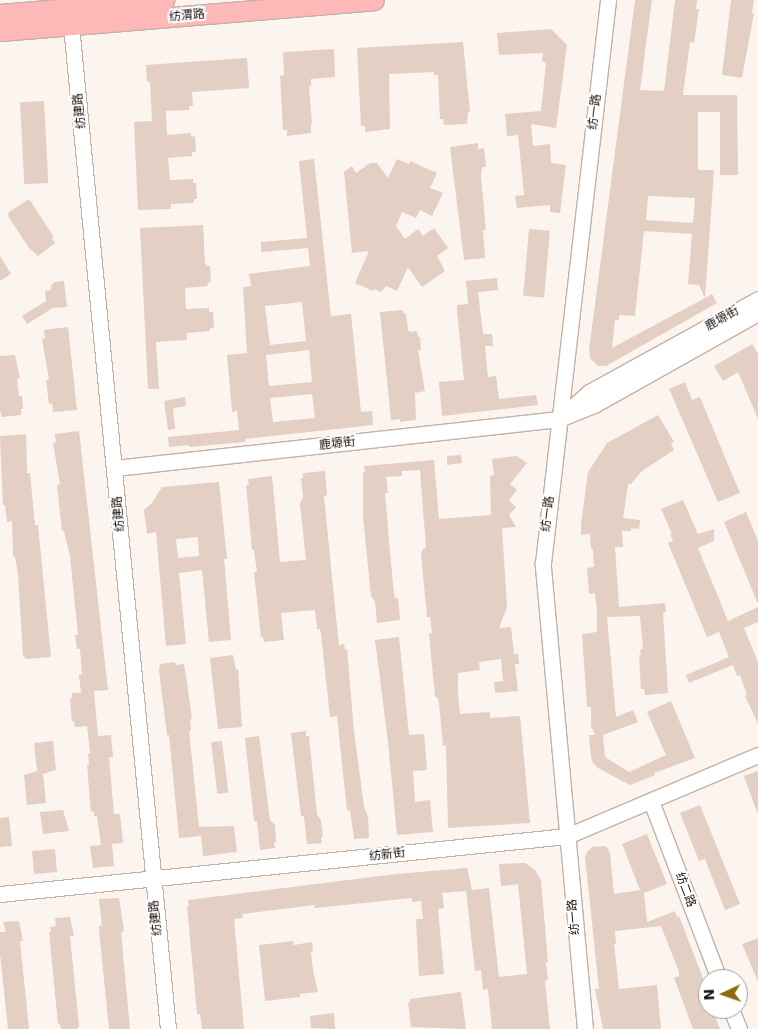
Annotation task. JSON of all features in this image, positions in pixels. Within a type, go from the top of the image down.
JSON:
[{"type":"main road","name":"纺渭路","points":[[0,31],[70,11],[164,0]]},
{"type":"main road","name":"纺渭路","points":[[0,14],[374,0]]},
{"type":"street","name":"纺一路","points":[[585,1029],[543,563],[608,0]]},
{"type":"street","name":"纺建路","points":[[70,11],[152,880],[168,1029]]},
{"type":"street","name":"鹿塬街","points":[[559,419],[589,392],[758,299]]},
{"type":"street","name":"鹿塬街","points":[[114,468],[559,419],[594,405],[758,313]]},
{"type":"street","name":"纺新街","points":[[0,894],[152,880],[567,836],[758,755]]},
{"type":"street","name":"纺二路","points":[[651,801],[715,969]]},
{"type":"building","points":[[635,0],[652,0],[640,90],[664,91],[675,0],[697,0],[696,9],[699,9],[694,43],[690,42],[683,95],[737,95],[738,175],[720,175],[720,112],[698,112],[698,170],[714,170],[705,298],[712,294],[717,303],[606,366],[598,366],[590,358],[589,350]],"holes":[[[648,196],[695,198],[693,223],[646,220]],[[644,231],[692,234],[688,284],[699,285],[705,298],[612,348],[615,320],[619,320],[619,315],[635,316]]]},
{"type":"building","points":[[731,0],[754,0],[752,13],[754,13],[742,78],[722,75]]},
{"type":"building","points":[[551,29],[567,45],[556,128],[531,124],[533,146],[550,144],[551,163],[566,165],[560,213],[550,212],[550,205],[517,208],[515,196],[524,195],[518,135],[507,136],[505,114],[541,111],[546,64],[542,60],[543,53],[499,55],[497,33]]},
{"type":"building","points":[[463,42],[470,112],[468,112],[467,124],[444,125],[443,119],[440,119],[438,75],[434,75],[434,72],[389,74],[390,129],[365,132],[365,126],[361,126],[357,48]]},
{"type":"building","points":[[334,49],[335,77],[311,79],[311,86],[309,86],[311,133],[287,136],[287,130],[283,130],[280,76],[284,75],[283,52]]},
{"type":"building","points":[[247,58],[249,88],[192,92],[193,106],[189,106],[189,110],[166,111],[167,135],[191,133],[191,137],[195,136],[196,152],[192,152],[192,156],[168,158],[170,180],[193,179],[193,183],[196,183],[197,199],[194,199],[194,203],[171,204],[171,209],[138,210],[134,122],[152,121],[150,82],[147,82],[146,65]]},
{"type":"building","points":[[44,101],[48,183],[24,184],[20,102]]},
{"type":"building","points":[[478,143],[478,149],[484,148],[486,167],[482,167],[481,176],[486,230],[483,230],[485,258],[464,260],[450,147]]},
{"type":"building","points":[[314,159],[331,316],[351,314],[361,412],[372,411],[373,425],[245,439],[245,442],[169,447],[168,437],[239,430],[237,411],[232,412],[227,355],[247,353],[243,287],[251,286],[249,274],[310,266],[308,248],[261,252],[261,242],[307,238],[299,161]],"holes":[[[302,302],[306,341],[270,345],[265,306]],[[309,350],[312,382],[269,386],[266,355]],[[312,394],[315,418],[273,422],[270,398]]]},
{"type":"building","points":[[397,159],[409,164],[410,161],[437,173],[430,188],[443,193],[432,216],[420,210],[416,218],[402,212],[396,226],[405,239],[418,229],[423,236],[434,228],[448,248],[437,256],[445,271],[422,287],[408,267],[397,291],[386,286],[381,292],[374,289],[373,291],[355,283],[369,251],[352,253],[344,172],[352,166],[356,173],[370,163],[377,163],[388,178]]},
{"type":"building","points":[[29,199],[54,237],[52,238],[55,243],[38,256],[29,248],[8,216],[9,212]]},
{"type":"building","points":[[203,225],[205,263],[207,266],[210,266],[211,282],[207,283],[208,286],[185,288],[186,309],[209,308],[209,312],[213,312],[214,328],[210,328],[210,331],[187,333],[187,340],[156,342],[159,389],[148,389],[140,228]]},
{"type":"building","points":[[529,229],[550,231],[544,298],[523,296]]},
{"type":"building","points":[[0,256],[11,274],[0,281]]},
{"type":"building","points":[[497,278],[498,290],[478,292],[483,334],[492,334],[493,346],[485,346],[488,377],[496,376],[499,399],[536,395],[538,405],[442,416],[439,382],[464,380],[457,305],[468,304],[466,281]]},
{"type":"building","points":[[64,281],[67,307],[53,308],[27,324],[22,316],[46,301],[45,291],[51,290],[51,285],[55,282]]},
{"type":"building","points":[[403,310],[404,314],[406,314],[408,330],[410,332],[417,331],[418,337],[420,337],[421,350],[418,350],[425,391],[415,393],[416,420],[400,422],[400,419],[391,420],[380,312]]},
{"type":"building","points":[[68,327],[77,410],[53,412],[52,403],[49,404],[46,380],[49,380],[42,339],[45,338],[44,330]]},
{"type":"building","points":[[752,344],[758,354],[758,419],[738,372],[723,381],[714,366]]},
{"type":"building","points":[[15,355],[20,378],[17,379],[19,396],[22,396],[23,409],[21,409],[21,415],[2,417],[0,411],[0,356]]},
{"type":"building","points":[[685,382],[692,400],[700,397],[740,493],[718,502],[669,389]]},
{"type":"building","points":[[185,397],[186,406],[173,408],[175,429],[168,430],[164,401]]},
{"type":"building","points":[[658,415],[674,442],[671,444],[674,450],[642,471],[631,484],[628,484],[623,518],[640,520],[639,529],[631,528],[631,531],[622,531],[623,547],[615,547],[619,607],[665,603],[666,612],[663,613],[668,693],[645,695],[644,689],[641,689],[639,655],[641,655],[640,649],[643,649],[640,616],[607,617],[616,717],[633,710],[638,722],[603,735],[605,757],[629,772],[666,755],[647,712],[671,701],[695,758],[654,773],[655,775],[630,785],[598,768],[593,763],[591,757],[589,735],[595,735],[591,726],[591,707],[587,707],[582,634],[597,632],[597,611],[595,593],[589,594],[587,568],[594,567],[593,549],[591,549],[590,534],[581,535],[581,525],[588,472],[607,443]]},
{"type":"building","points":[[79,431],[108,690],[94,691],[98,736],[111,735],[113,757],[109,757],[114,814],[120,814],[123,843],[112,844],[114,866],[93,868],[90,846],[101,845],[97,816],[94,816],[94,811],[91,812],[87,765],[89,765],[88,754],[90,753],[87,726],[75,727],[74,721],[72,722],[70,698],[72,698],[72,693],[81,693],[79,675],[82,674],[80,649],[77,649],[75,635],[78,635],[70,556],[64,531],[62,531],[57,485],[60,484],[53,443],[56,442],[55,434]]},
{"type":"building","points":[[26,434],[27,473],[30,473],[35,525],[38,525],[51,657],[26,659],[23,655],[18,574],[15,556],[13,557],[12,521],[7,522],[5,505],[3,505],[0,436]]},
{"type":"building","points":[[461,455],[462,463],[447,465],[447,456]]},
{"type":"building","points":[[517,456],[527,463],[510,484],[517,490],[509,500],[516,507],[509,515],[516,527],[502,528],[507,607],[499,628],[511,627],[514,654],[518,654],[519,664],[515,664],[518,691],[495,693],[494,682],[503,681],[501,659],[479,662],[480,670],[458,673],[458,695],[460,714],[490,712],[490,718],[520,716],[530,823],[448,828],[446,745],[443,746],[439,702],[437,697],[435,697],[429,634],[432,633],[430,617],[427,617],[421,554],[423,549],[426,548],[420,470],[402,471],[402,476],[386,477],[388,493],[385,493],[394,594],[395,598],[398,598],[400,620],[377,623],[375,601],[371,596],[363,517],[364,466],[434,460],[439,519],[491,515],[490,476],[494,475],[492,459]]},
{"type":"building","points":[[325,471],[327,495],[324,496],[339,645],[344,644],[345,650],[347,649],[354,731],[364,807],[368,816],[369,838],[354,839],[350,810],[347,811],[337,716],[330,717],[321,634],[320,629],[317,629],[315,610],[281,613],[284,640],[264,642],[263,637],[261,637],[254,572],[257,572],[254,550],[252,550],[246,485],[249,485],[248,479],[272,476],[280,562],[306,560],[300,504],[303,497],[301,478],[303,478],[303,473]]},
{"type":"building","points":[[219,482],[227,559],[224,559],[231,640],[209,642],[202,570],[179,573],[186,644],[166,646],[156,532],[147,534],[144,510],[152,503],[162,487]],"holes":[[[198,537],[199,556],[178,558],[176,539]]]},
{"type":"building","points":[[683,500],[698,534],[714,529],[714,541],[698,548],[728,621],[758,607],[758,622],[744,628],[758,662],[758,724],[745,696],[747,695],[740,675],[737,676],[733,665],[689,683],[686,675],[729,657],[719,632],[707,637],[668,543],[673,541],[670,534],[672,534],[661,509]]},
{"type":"building","points":[[746,512],[758,541],[758,604],[724,522]]},
{"type":"building","points":[[399,637],[409,735],[424,734],[427,770],[413,771],[415,802],[430,800],[433,832],[397,835],[375,640]]},
{"type":"building","points":[[233,655],[236,670],[238,669],[242,727],[218,729],[210,658]]},
{"type":"building","points":[[175,662],[176,665],[184,664],[186,675],[192,719],[190,720],[191,731],[189,731],[199,827],[234,826],[237,852],[203,856],[201,836],[179,838],[169,735],[167,735],[159,671],[160,664]]},
{"type":"building","points":[[306,731],[306,736],[309,736],[317,815],[321,820],[322,843],[307,844],[304,816],[301,816],[291,733]]},
{"type":"building","points":[[259,736],[270,820],[275,825],[276,842],[274,842],[275,848],[260,850],[257,821],[254,821],[245,738]]},
{"type":"building","points":[[53,741],[56,770],[43,774],[46,803],[27,805],[24,775],[37,771],[34,743]]},
{"type":"building","points":[[222,741],[228,793],[217,794],[211,742]]},
{"type":"building","points":[[758,771],[758,812],[757,812],[744,776]]},
{"type":"building","points":[[700,805],[740,904],[725,910],[705,859],[699,861],[680,813]]},
{"type":"building","points":[[63,810],[69,831],[43,834],[40,812]]},
{"type":"building","points":[[9,817],[12,846],[0,847],[0,818]]},
{"type":"building","points":[[647,834],[667,884],[644,893],[647,922],[675,911],[677,917],[679,916],[699,969],[698,1019],[716,1019],[720,1029],[693,1029],[674,978],[679,976],[679,972],[661,926],[615,931],[616,944],[614,944],[619,989],[657,985],[661,1029],[603,1029],[595,989],[599,989],[585,857],[592,847],[606,846],[610,853],[614,894],[640,890],[622,844]]},
{"type":"building","points":[[55,849],[57,872],[34,874],[32,851]]},
{"type":"building","points":[[525,863],[535,870],[541,880],[548,962],[546,962],[548,980],[545,981],[550,1029],[492,1029],[488,989],[483,990],[481,970],[475,971],[466,891],[442,893],[444,908],[438,909],[444,974],[419,976],[416,919],[423,919],[421,901],[412,902],[412,898],[315,908],[315,905],[242,914],[243,918],[234,919],[244,1029],[202,1029],[200,1014],[197,1014],[188,900],[396,874],[467,868],[472,890],[489,888],[499,977],[527,974],[518,884],[501,886],[499,864]]},
{"type":"building","points":[[119,898],[124,931],[121,932],[130,1029],[109,1029],[100,940],[99,926],[102,926],[99,899]]},
{"type":"building","points":[[70,917],[74,936],[70,936],[79,1026],[77,1029],[61,1029],[60,1024],[58,1024],[49,932],[51,932],[50,927],[56,926],[55,918]]},
{"type":"building","points":[[19,921],[23,941],[20,941],[29,1029],[8,1029],[0,954],[0,932],[6,932],[3,922]]},
{"type":"building","points":[[758,938],[758,982],[742,944]]},
{"type":"building","points":[[293,941],[294,945],[312,942],[313,970],[318,992],[300,994],[300,997],[265,1001],[259,945]]},
{"type":"building","points":[[461,992],[466,1029],[411,1027],[408,1002],[410,1002],[410,999]]},
{"type":"building","points":[[334,1013],[335,1029],[311,1028],[310,1016]]}]
